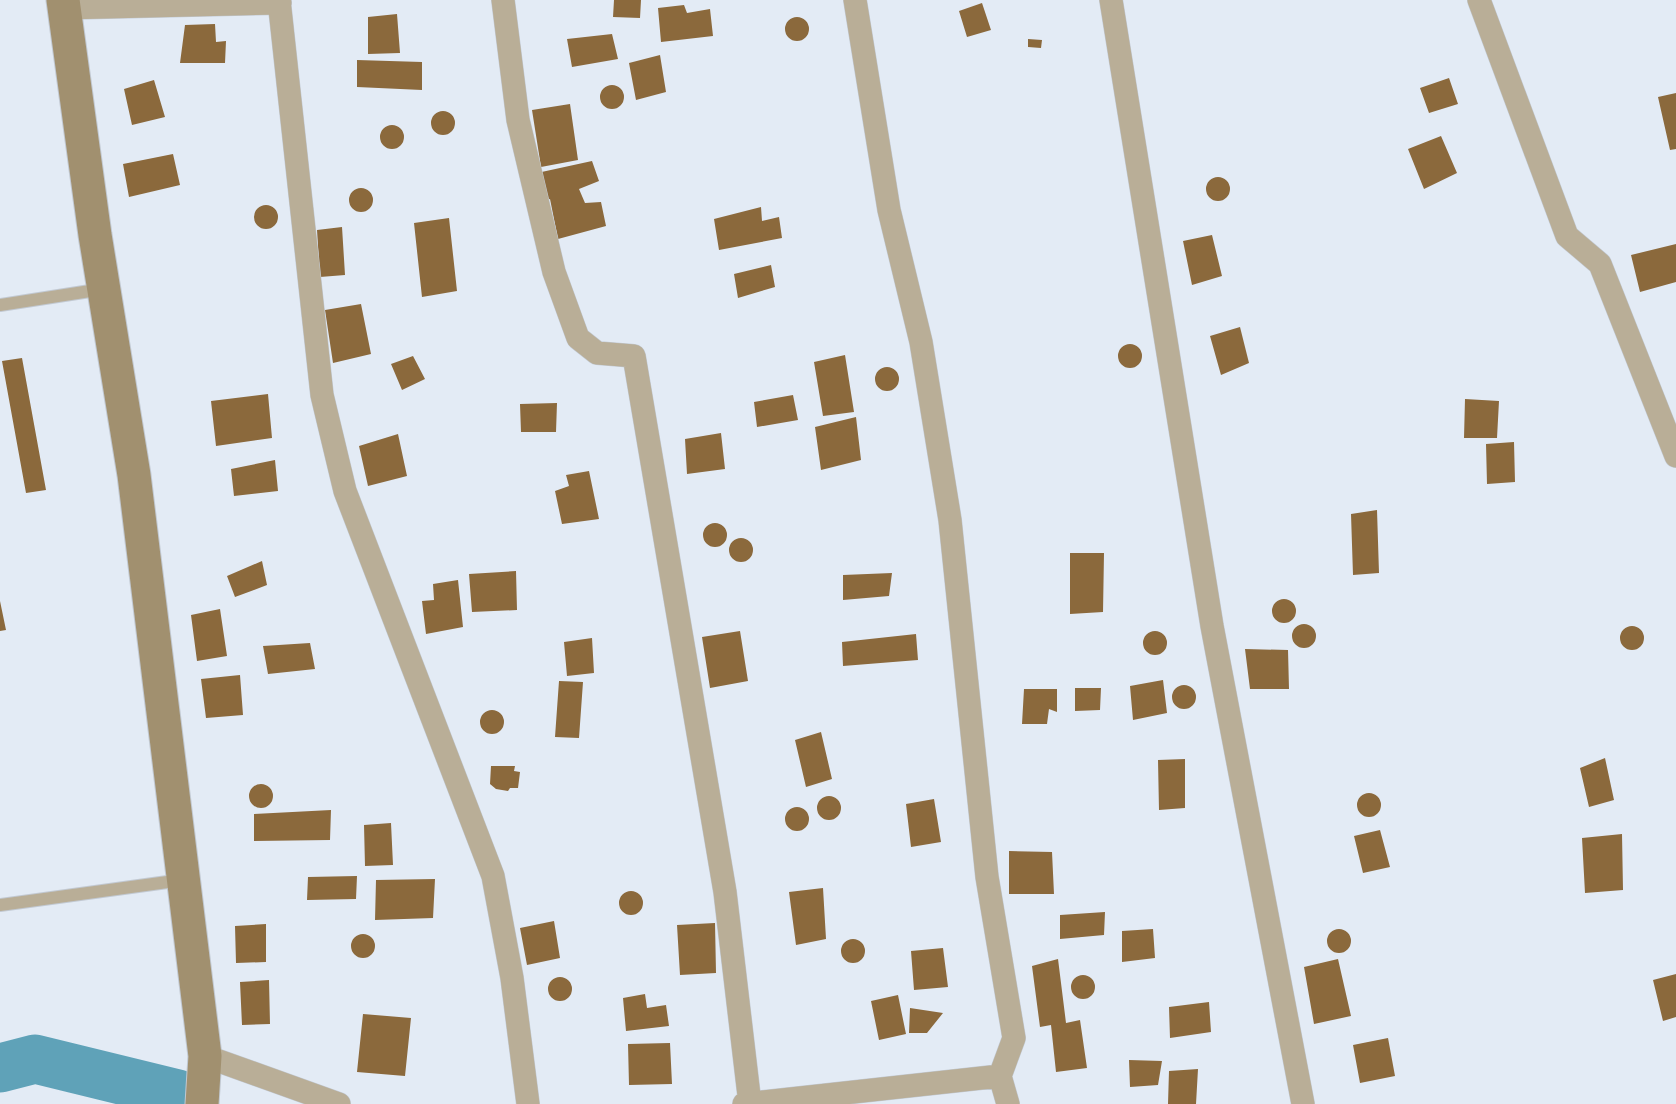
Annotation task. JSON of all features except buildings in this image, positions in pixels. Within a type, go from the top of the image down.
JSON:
[{"type":"street","points":[[503,0],[518,120],[558,285],[578,338],[597,353],[634,356],[725,892],[750,1104]]},
{"type":"street","points":[[855,0],[889,209],[921,342],[950,520],[987,877],[1014,1038],[1000,1076],[1008,1104]]},
{"type":"street","points":[[1111,0],[1212,626],[1303,1104]]},
{"type":"street","points":[[1479,0],[1567,236],[1600,264],[1676,456]]},
{"type":"street","points":[[202,1104],[205,1056],[134,475],[63,4],[279,2],[322,395],[345,491],[493,876],[512,978],[528,1104]]},
{"type":"street","points":[[205,1056],[339,1104]]},
{"type":"street","points":[[744,1104],[1000,1076]]},
{"type":"lane","points":[[0,305],[104,289]]},
{"type":"lane","points":[[0,905],[183,880]]},
{"type":"waterway","points":[[0,1068],[35,1059],[178,1094]]}]
